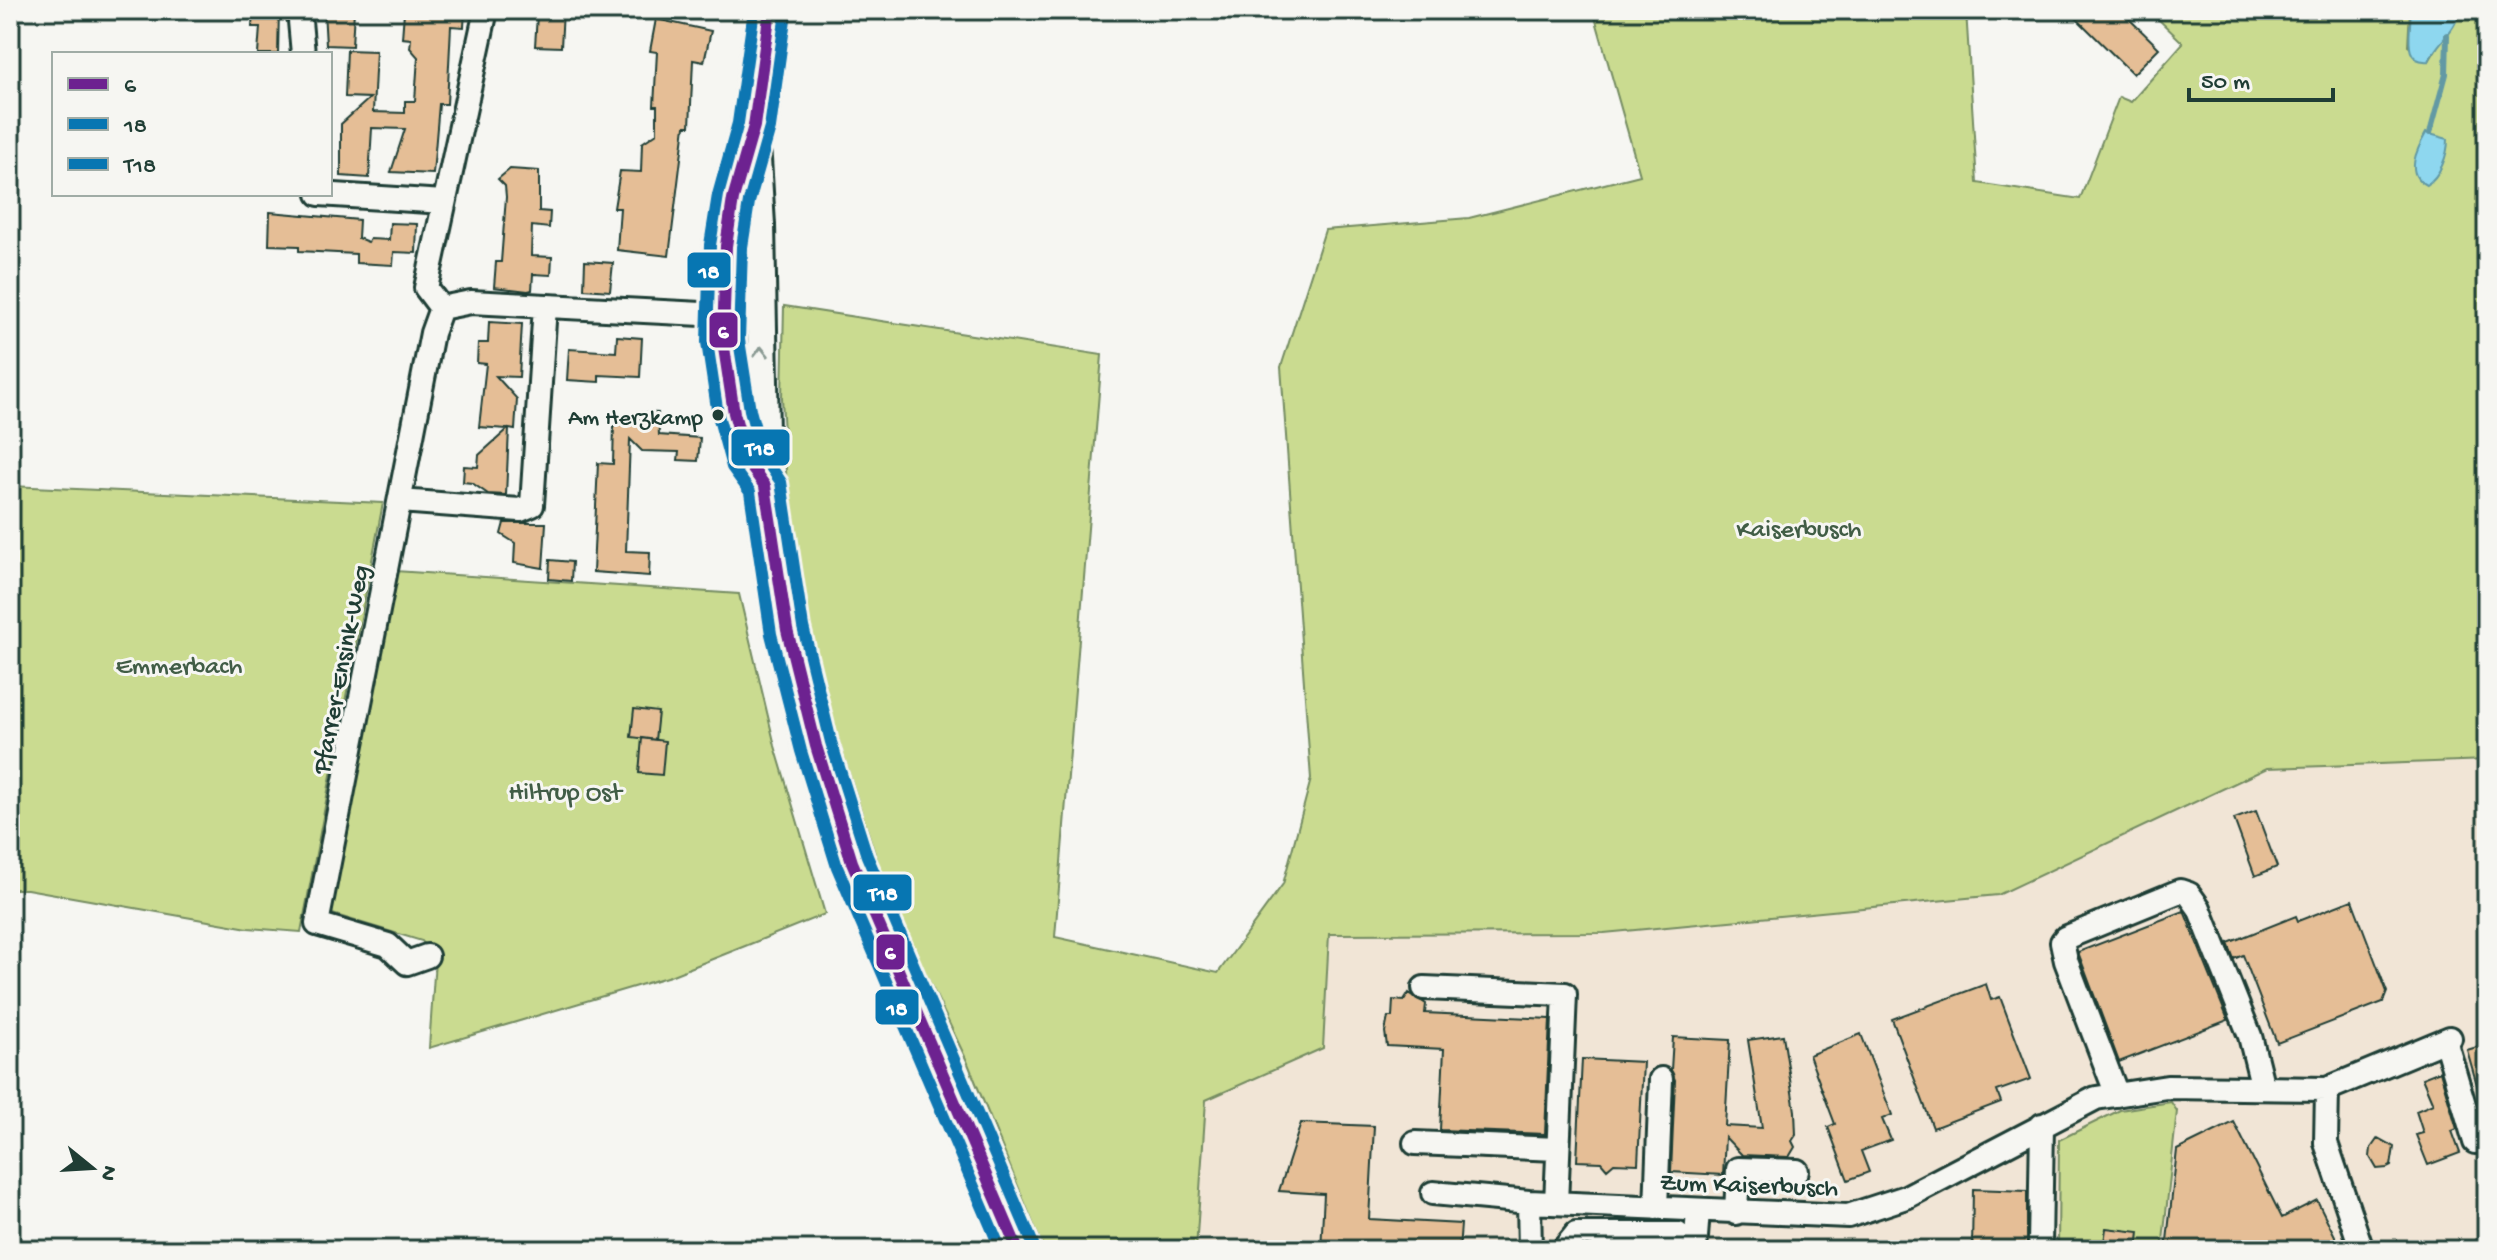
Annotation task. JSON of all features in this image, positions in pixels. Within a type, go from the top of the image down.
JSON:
[{"type":"main road","points":[[765,486],[747,461],[734,413],[723,317],[729,221],[754,126],[770,10]]},
{"type":"main road","points":[[754,126],[765,486],[787,630],[816,746],[852,862],[1018,1250]]},
{"type":"street","points":[[299,10],[303,52]]},
{"type":"street","points":[[486,10],[426,288],[441,308],[471,302],[760,317]]},
{"type":"street","points":[[332,195],[444,202]]},
{"type":"street","points":[[400,501],[520,510],[532,505],[545,306]]},
{"type":"street","name":"Pfarrer-Ensink-Weg","points":[[427,956],[407,963],[388,945],[317,924],[432,333],[441,308]]},
{"type":"street","points":[[2117,1095],[2066,961],[2062,942],[2065,938],[2180,891],[2189,894],[2199,908],[2250,1036],[2263,1088]]},
{"type":"street","points":[[1424,988],[1565,994],[1556,1203]]},
{"type":"street","name":"Zum Kaiserbusch","points":[[1433,1193],[1529,1202],[1848,1216],[1906,1197],[2096,1098],[2167,1087],[2327,1089],[2448,1039],[2475,1142]]},
{"type":"street","points":[[1563,1250],[1576,1234],[1678,1242],[1678,1210],[1661,1079]]},
{"type":"street","points":[[2327,1089],[2326,1143],[2362,1250]]},
{"type":"street","points":[[2040,1246],[2042,1125]]},
{"type":"street","points":[[1415,1143],[1558,1149]]},
{"type":"street","points":[[1736,1213],[1738,1169],[1797,1171]]},
{"type":"street","points":[[1529,1202],[1530,1250]]},
{"type":"street","points":[[1678,1210],[1695,1250]]},
{"type":"shaded area","points":[[2487,760],[2487,1241],[2464,1250],[1196,1250],[1206,1100],[1323,1048],[1329,934],[1604,933],[1998,895],[2267,768]]},
{"type":"green space","name":"Kaiserbusch","points":[[1593,10],[1966,10],[1977,183],[2080,199],[2119,97],[2131,102],[2183,43],[2155,16],[2161,10],[2410,10],[2408,46],[2429,61],[2459,10],[2487,10],[2487,760],[2267,768],[1998,895],[1604,933],[1329,934],[1323,1048],[1206,1100],[1196,1250],[1044,1250],[967,1061],[888,894],[826,701],[810,634],[787,489],[782,398],[784,306],[1102,355],[1055,937],[1218,973],[1283,884],[1311,779],[1281,367],[1325,230],[1469,218],[1640,175]]},
{"type":"green space","name":"Emmerbach","points":[[10,486],[383,503],[301,932],[248,928],[27,889],[10,889]]},
{"type":"green space","name":"Hiltrup Ost","points":[[395,571],[739,594],[775,746],[825,914],[670,976],[429,1048],[435,960],[422,941],[329,913]]},
{"type":"green space","points":[[2171,1102],[2177,1111],[2162,1250],[2058,1250],[2059,1140],[2120,1110]]},
{"type":"water","points":[[2410,10],[2459,10],[2451,31],[2429,61],[2414,57],[2411,51]]},
{"type":"water","points":[[2426,133],[2448,139],[2442,165],[2426,185],[2415,174],[2414,161]]},
{"type":"building","points":[[253,10],[279,10],[278,52],[258,52],[260,27],[252,27]]},
{"type":"building","points":[[324,10],[354,10],[352,46],[326,45]]},
{"type":"building","points":[[437,10],[465,10],[464,27],[451,26],[447,104],[439,104],[433,174],[391,172],[405,129],[372,128],[369,178],[341,176],[341,124],[370,98],[345,97],[347,50],[376,51],[373,112],[405,113],[405,101],[415,101],[418,57],[410,48],[411,39],[402,38],[404,12],[437,14]]},
{"type":"building","points":[[542,10],[563,10],[561,47],[535,46],[537,15],[542,15]]},
{"type":"building","points":[[2084,10],[2120,10],[2159,48],[2133,74],[2076,18]]},
{"type":"building","points":[[656,19],[711,31],[704,62],[693,60],[690,126],[685,126],[669,256],[617,250],[620,208],[614,208],[620,171],[641,172],[642,143],[657,133],[657,106],[654,106],[657,52],[650,51]]},
{"type":"building","points":[[510,169],[539,171],[539,211],[550,212],[549,228],[532,226],[531,256],[552,257],[551,275],[533,274],[532,290],[528,291],[494,287],[496,262],[501,262],[506,197],[505,186],[498,179]]},
{"type":"building","points":[[270,212],[359,220],[358,238],[368,242],[370,239],[389,240],[390,223],[417,224],[416,253],[394,252],[393,265],[356,263],[356,254],[299,251],[299,246],[269,245]]},
{"type":"building","points":[[585,261],[613,263],[610,291],[584,289]]},
{"type":"building","points":[[489,322],[522,324],[519,377],[496,376],[517,399],[515,430],[509,429],[506,495],[488,494],[472,483],[463,482],[464,466],[478,467],[479,455],[508,429],[479,427],[486,364],[477,363],[478,343],[488,343]]},
{"type":"building","points":[[617,336],[642,338],[640,377],[599,375],[599,382],[567,380],[569,349],[616,352]]},
{"type":"building","points":[[642,412],[658,413],[659,435],[700,438],[698,461],[678,460],[679,452],[642,451],[630,439],[626,551],[650,552],[649,576],[593,572],[598,463],[613,464],[614,424],[637,425]]},
{"type":"building","points":[[504,523],[546,523],[543,568],[514,563],[515,543],[501,534]]},
{"type":"building","points":[[550,560],[572,562],[571,581],[549,579]]},
{"type":"building","points":[[634,709],[658,712],[655,740],[631,737]]},
{"type":"building","points":[[642,738],[665,741],[662,775],[639,773]]},
{"type":"building","points":[[2256,811],[2277,867],[2255,876],[2234,819]]},
{"type":"building","points":[[2352,900],[2387,992],[2383,1002],[2277,1043],[2243,955],[2234,959],[2228,943],[2296,916],[2298,921]]},
{"type":"building","points":[[2184,911],[2228,1020],[2119,1062],[2078,952]]},
{"type":"building","points":[[1986,984],[1991,1000],[2000,997],[2031,1079],[1997,1091],[2001,1102],[1933,1128],[1892,1019]]},
{"type":"building","points":[[1409,993],[1426,1004],[1425,1013],[1550,1019],[1545,1134],[1440,1130],[1444,1049],[1387,1046],[1385,1032],[1388,1017],[1392,1017],[1393,1000],[1404,1001]]},
{"type":"building","points":[[1861,1034],[1892,1115],[1882,1119],[1891,1140],[1861,1151],[1869,1172],[1848,1180],[1828,1127],[1835,1124],[1809,1055]]},
{"type":"building","points":[[1783,1035],[1795,1111],[1796,1135],[1792,1141],[1795,1147],[1789,1157],[1742,1155],[1725,1137],[1723,1175],[1671,1172],[1675,1080],[1671,1070],[1673,1037],[1730,1040],[1725,1126],[1762,1128],[1748,1040]]},
{"type":"building","points":[[2487,1044],[2487,1106],[2483,1106],[2467,1050]]},
{"type":"building","points":[[1582,1059],[1643,1062],[1638,1164],[1614,1163],[1607,1169],[1601,1162],[1577,1161]]},
{"type":"building","points":[[2440,1071],[2457,1129],[2452,1131],[2460,1153],[2428,1165],[2416,1135],[2423,1133],[2416,1111],[2433,1104],[2422,1078]]},
{"type":"building","points":[[2234,1122],[2282,1218],[2317,1200],[2336,1238],[2312,1250],[2166,1250],[2177,1150]]},
{"type":"building","points":[[1301,1123],[1374,1126],[1369,1219],[1461,1224],[1459,1250],[1321,1250],[1324,1194],[1279,1191]]},
{"type":"building","points":[[2378,1138],[2394,1147],[2391,1166],[2387,1168],[2377,1169],[2370,1157],[2371,1148]]},
{"type":"building","points":[[1973,1189],[2027,1191],[2027,1250],[1972,1250]]},
{"type":"building","points":[[2106,1228],[2139,1232],[2137,1250],[2103,1250]]},
{"type":"waterway","points":[[2430,133],[2446,74],[2447,35]]},
{"type":"transit line","name":"18","points":[[754,10],[738,123],[718,195],[710,245],[707,342],[718,415],[732,467],[750,492],[771,634],[801,751],[837,867],[1001,1250]]},
{"type":"transit line","name":"6","points":[[770,10],[754,126],[733,199],[726,246],[723,341],[734,413],[747,461],[765,486],[787,630],[816,746],[852,862],[1018,1250]]},
{"type":"transit line","name":"T18","points":[[786,12],[770,128],[749,202],[742,247],[739,340],[750,410],[762,454],[781,482],[803,627],[831,742],[867,856],[1033,1244]]},
{"type":"place","name":"Am Herzkamp","points":[[718,415]]}]
